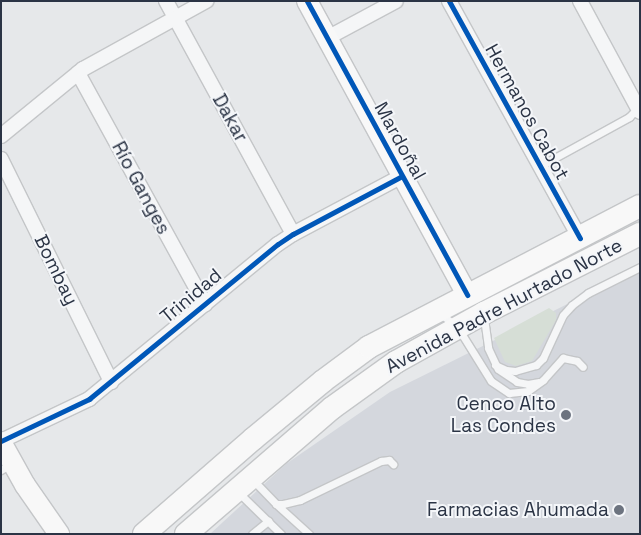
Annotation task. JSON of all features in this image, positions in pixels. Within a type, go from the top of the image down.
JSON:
[{"type":"main road","name":"Avenida Padre Hurtado Norte","points":[[144,534],[253,439],[348,361],[379,341],[433,312],[640,206]]},
{"type":"main road","name":"Avenida Padre Hurtado Norte","points":[[186,534],[365,383],[409,354],[640,234]]},
{"type":"main road","points":[[244,484],[253,439]]},
{"type":"street","name":"Dakar","points":[[166,1],[293,234]]},
{"type":"street","points":[[1,136],[78,73],[206,1]]},
{"type":"street","name":"Mardoñal","points":[[307,1],[467,295]]},
{"type":"street","points":[[327,38],[396,1]]},
{"type":"street","name":"Hermanos Cabot","points":[[449,1],[580,238]]},
{"type":"street","points":[[580,1],[639,109]]},
{"type":"street","name":"Río Ganges","points":[[78,73],[205,304]]},
{"type":"street","name":"Bombay","points":[[1,159],[111,382]]},
{"type":"street","name":"Trinidad","points":[[1,442],[74,407],[111,382],[293,234],[402,176]]},
{"type":"street","points":[[1,442],[7,467],[59,534]]},
{"type":"lane","points":[[540,166],[629,117],[639,109]]},
{"type":"lane","points":[[495,365],[506,370],[515,371],[536,365],[542,358],[564,315],[572,304],[592,290],[640,267]]},
{"type":"lane","points":[[433,312],[448,317],[458,328],[486,374],[499,388],[509,393],[520,394],[528,391],[544,380],[563,358],[572,358],[583,367]]},
{"type":"lane","points":[[484,314],[488,348],[495,365],[517,382],[528,384],[544,380]]},
{"type":"lane","points":[[276,504],[300,500],[381,461],[389,460],[393,464]]},
{"type":"lane","points":[[244,484],[276,504],[309,534]]},
{"type":"lane","points":[[244,484],[268,521],[281,534]]},
{"type":"lane","points":[[252,534],[268,521]]},
{"type":"shaded area","points":[[640,268],[640,534],[210,534],[286,464],[390,392]]},
{"type":"shaded area","points":[[549,308],[556,313],[556,320],[532,361],[516,366],[505,362],[494,338]]},
{"type":"cycle path","points":[[307,1],[467,295]]},
{"type":"cycle path","points":[[449,1],[580,238]]},
{"type":"cycle path","points":[[1,441],[89,399],[278,244],[293,234],[402,176]]},
{"type":"place","name":"Cenco Alto Las Condes","points":[[566,415]]},
{"type":"place","name":"Farmacias Ahumada","points":[[619,510]]}]
